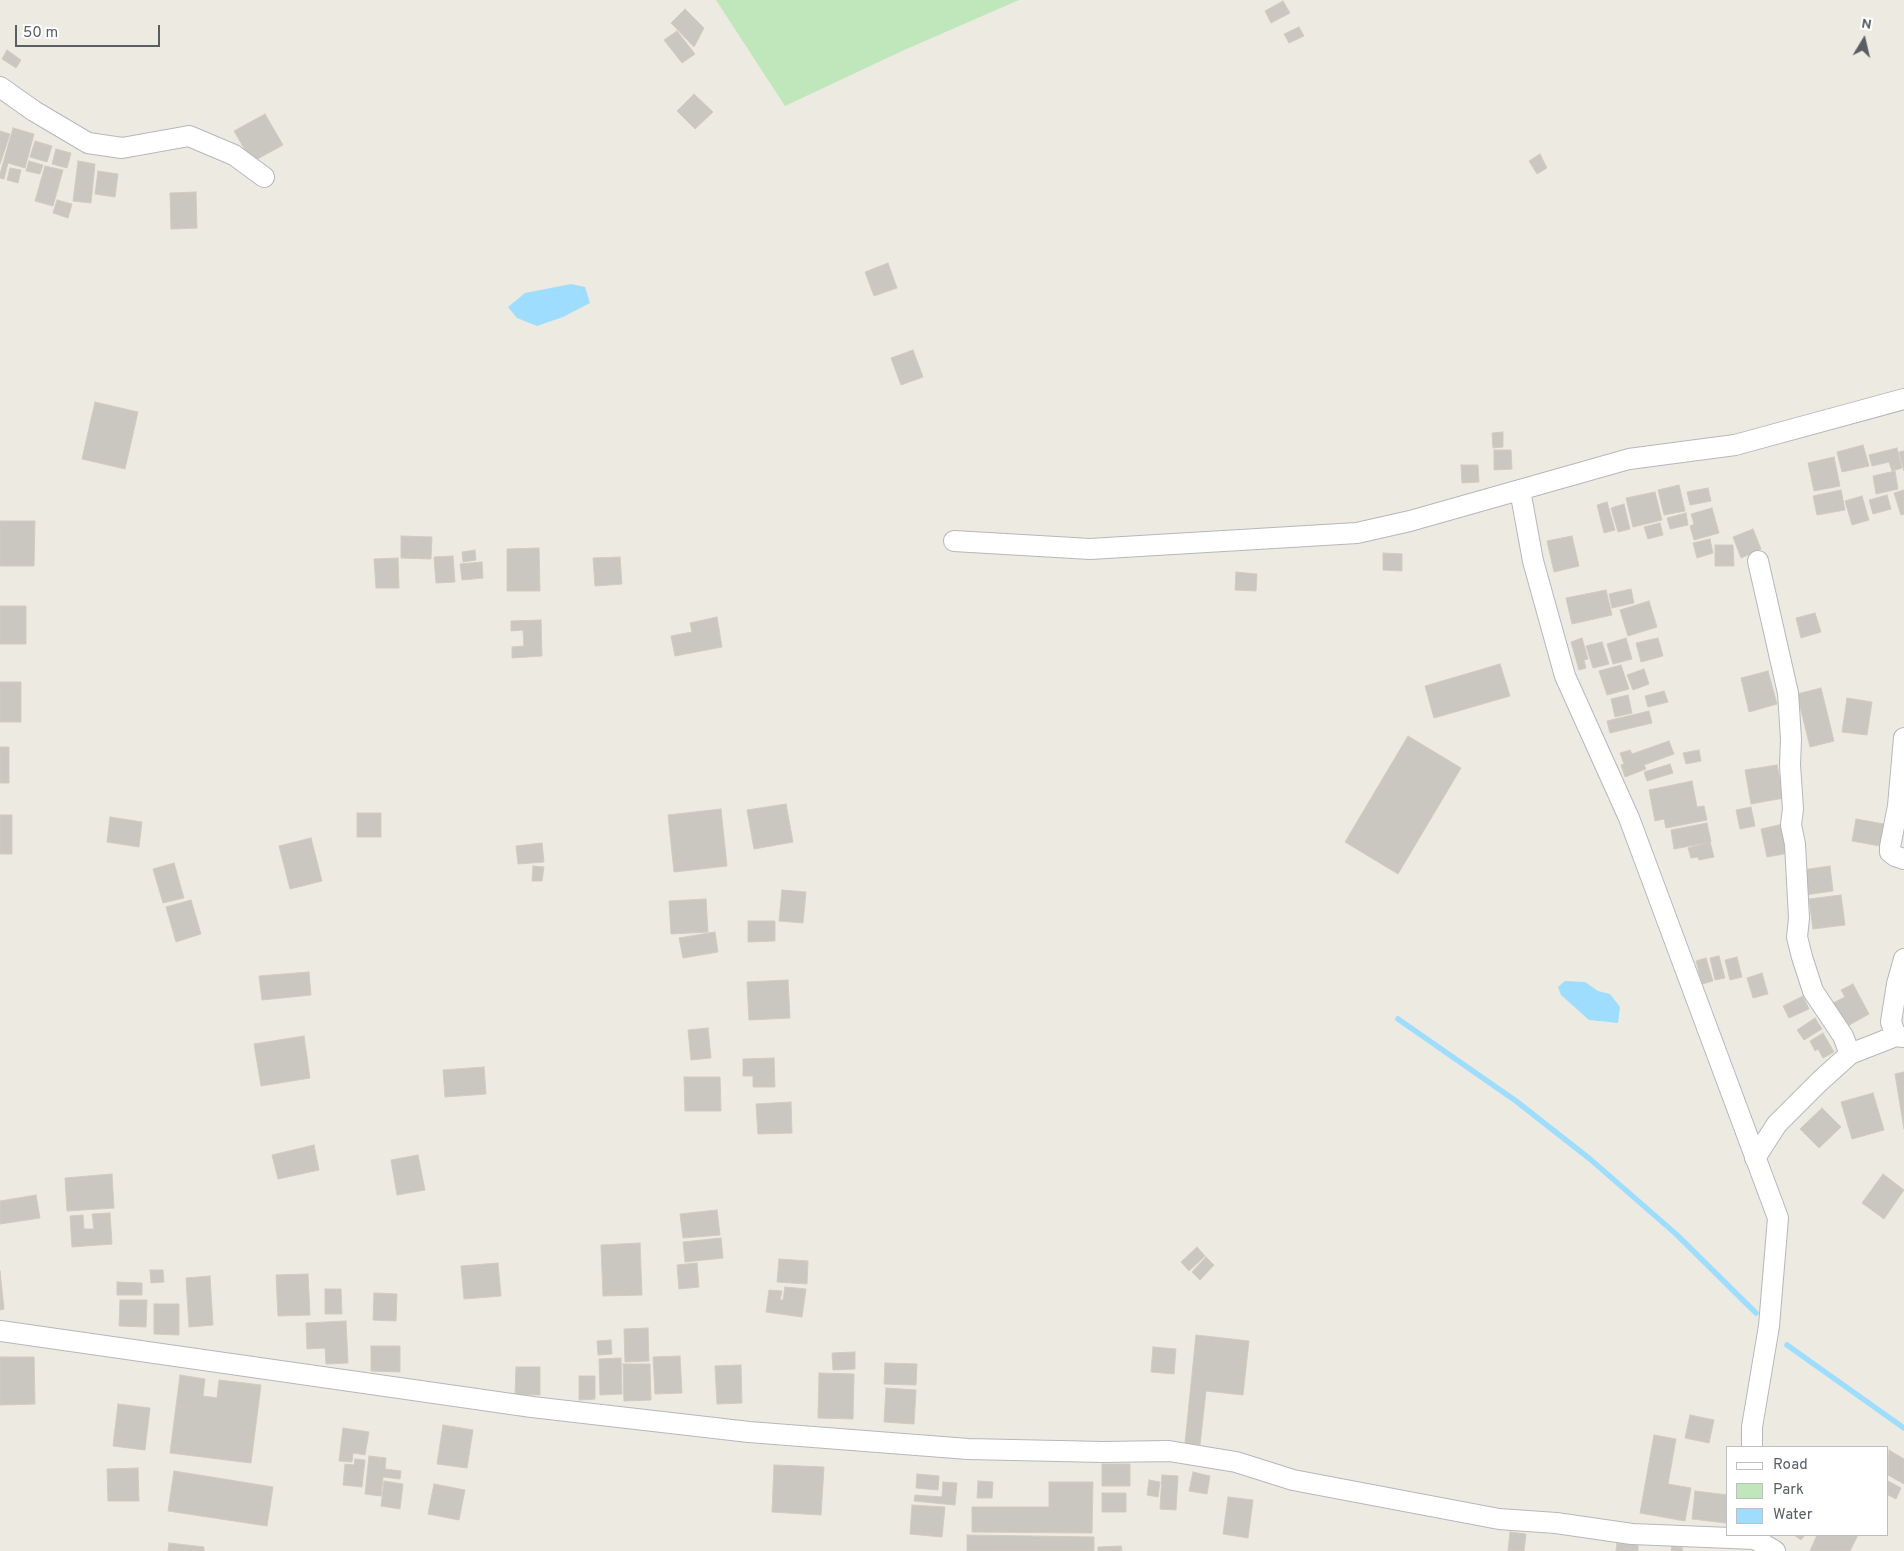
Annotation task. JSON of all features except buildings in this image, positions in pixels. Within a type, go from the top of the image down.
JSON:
[{"type":"street","points":[[0,87],[34,111],[88,142],[122,148],[189,136],[234,155],[264,177]]},
{"type":"street","points":[[954,541],[1090,549],[1356,533],[1410,521],[1629,459],[1736,445],[1904,399]]},
{"type":"street","points":[[1520,490],[1533,561],[1565,676],[1630,818],[1778,1218],[1769,1326],[1752,1427],[1752,1446]]},
{"type":"street","points":[[1758,561],[1788,693],[1793,809],[1791,825],[1795,844],[1799,918],[1797,936],[1813,991],[1843,1036],[1850,1054]]},
{"type":"street","points":[[1904,738],[1898,806],[1890,852],[1904,859]]},
{"type":"street","points":[[1755,1158],[1777,1124],[1850,1054],[1900,1037],[1891,1022],[1897,984],[1904,959]]},
{"type":"street","points":[[0,1331],[532,1407],[749,1432],[968,1449],[1103,1452],[1169,1451],[1236,1462],[1293,1480],[1499,1519],[1556,1523],[1632,1534],[1753,1542],[1775,1551]]},
{"type":"green space","points":[[716,0],[1019,0],[902,51],[785,106]]},
{"type":"water","points":[[571,284],[585,287],[590,303],[563,317],[537,326],[517,318],[508,307],[525,293]]},
{"type":"water","points":[[1565,981],[1585,982],[1598,991],[1610,994],[1620,1007],[1618,1023],[1589,1020],[1561,995],[1558,987]]},
{"type":"waterway","points":[[1398,1019],[1516,1101],[1590,1159],[1676,1234],[1756,1313]]},
{"type":"waterway","points":[[1787,1345],[1904,1428]]}]
